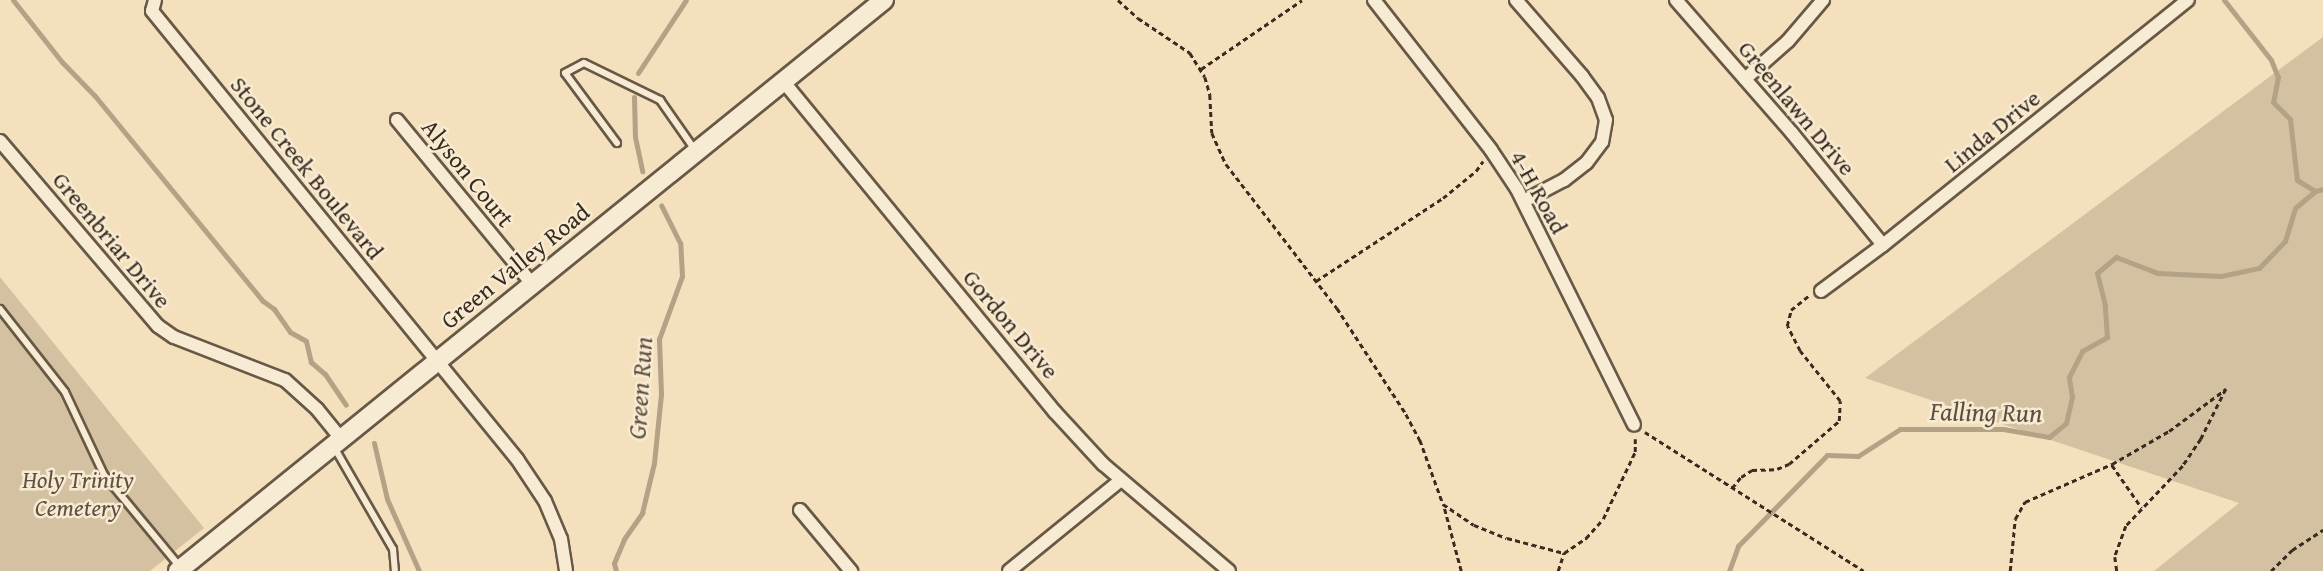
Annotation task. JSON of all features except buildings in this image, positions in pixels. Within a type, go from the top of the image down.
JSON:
[{"type":"street","name":"Stone Creek Boulevard","points":[[155,0],[152,11],[436,361]]},
{"type":"street","name":"4-H Road","points":[[1374,0],[1491,150],[1524,201],[1634,425]]},
{"type":"street","points":[[1516,0],[1582,76],[1598,98],[1606,120],[1602,142],[1586,163],[1564,180],[1524,201]]},
{"type":"street","name":"Greenlawn Drive","points":[[1676,0],[1884,245]]},
{"type":"street","points":[[1745,79],[1788,41],[1823,0]]},
{"type":"street","name":"Linda Drive","points":[[1821,291],[1884,245],[2188,0]]},
{"type":"street","name":"Green Valley Road","points":[[179,570],[533,285],[877,2]]},
{"type":"street","name":"Gordon Drive","points":[[783,81],[1055,412],[1121,480],[1229,571]]},
{"type":"street","name":"Alyson Court","points":[[397,120],[533,285]]},
{"type":"street","name":"Greenbriar Drive","points":[[0,141],[158,326],[183,341],[285,380],[317,409],[337,442]]},
{"type":"street","points":[[436,361],[517,459],[545,501],[561,539],[566,571]]},
{"type":"street","points":[[1009,571],[1121,480]]},
{"type":"street","points":[[800,509],[851,571]]},
{"type":"lane","points":[[617,143],[565,73],[584,63],[660,100],[696,152]]},
{"type":"lane","points":[[0,309],[65,392],[104,475],[179,570]]},
{"type":"lane","points":[[337,442],[393,549],[395,571]]},
{"type":"path","points":[[1118,0],[1138,18],[1190,53],[1210,95],[1212,133],[1226,164],[1316,281],[1406,414],[1420,440],[1443,504],[1461,571]]},
{"type":"path","points":[[1200,70],[1302,0]]},
{"type":"path","points":[[1316,281],[1443,198],[1476,171],[1491,150]]},
{"type":"path","points":[[1732,488],[1741,477],[1752,470],[1777,469],[1788,464],[1839,421],[1840,401],[1800,351],[1787,326],[1788,317],[1797,303],[1821,291]]},
{"type":"path","points":[[2010,571],[2015,519],[2025,502],[2112,464],[2169,431],[2226,389],[2201,439],[2183,466],[2126,526],[2115,557],[2117,571]]},
{"type":"path","points":[[1634,425],[1864,571]]},
{"type":"path","points":[[1558,571],[1564,553],[1586,538],[1603,519],[1635,452],[1634,425]]},
{"type":"path","points":[[2112,464],[2142,508]]},
{"type":"path","points":[[1443,504],[1474,525],[1507,538],[1564,553]]},
{"type":"path","points":[[2271,571],[2292,550],[2323,530]]},
{"type":"green space","points":[[2323,37],[2323,571],[2154,571],[2239,503],[1865,378]]},
{"type":"green space","name":"Holy Trinity Cemetery","points":[[0,277],[204,528],[150,571],[0,571]]},
{"type":"waterway","points":[[13,0],[263,301],[274,309],[290,332],[306,341],[311,362],[325,374],[346,405]]},
{"type":"waterway","name":"Green Run","points":[[638,73],[686,0]]},
{"type":"waterway","points":[[2224,0],[2271,60],[2278,77],[2273,102],[2290,119],[2297,180],[2315,191]]},
{"type":"waterway","name":"Green Run","points":[[634,97],[635,137],[642,171]]},
{"type":"waterway","name":"Falling Run","points":[[1729,571],[1738,546],[1827,455],[1858,456],[1900,429],[2003,429],[2049,437],[2066,423],[2072,397],[2069,377],[2082,351],[2107,337],[2105,305],[2097,273],[2116,257],[2158,273],[2221,276],[2259,268],[2285,241],[2295,208],[2315,191],[2323,189]]},
{"type":"waterway","name":"Green Run","points":[[616,571],[614,563],[624,539],[642,513],[654,463],[661,394],[659,339],[682,276],[680,243],[661,205]]},
{"type":"waterway","points":[[374,443],[387,499],[419,571]]}]
